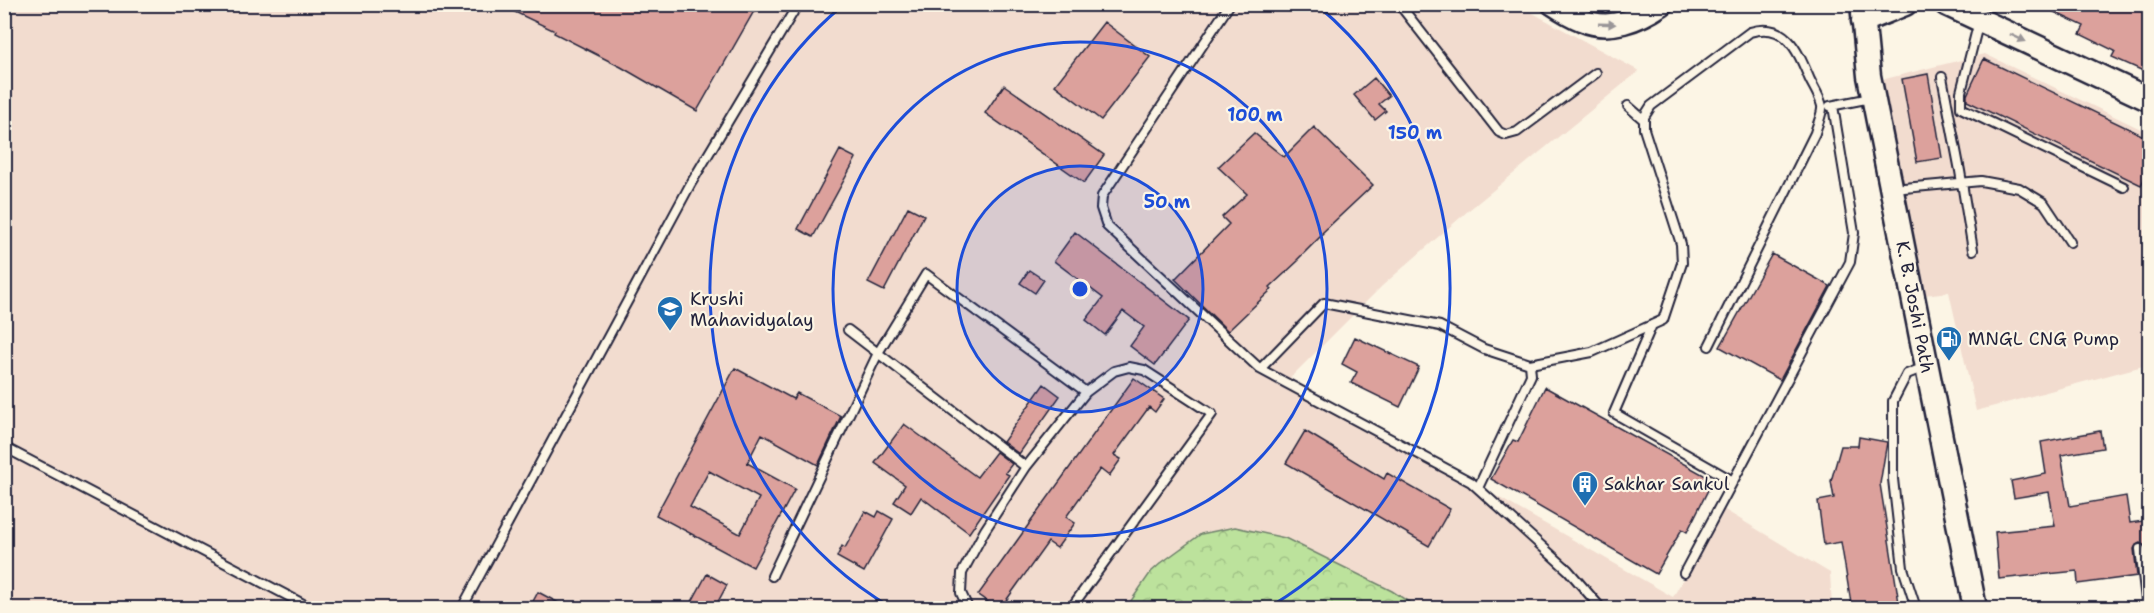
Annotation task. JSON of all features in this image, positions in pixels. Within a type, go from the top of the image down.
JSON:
[{"type":"main road","points":[[1552,4],[1584,21],[1605,25],[1622,24],[1662,4]]},
{"type":"main road","points":[[1862,13],[1905,4]]},
{"type":"main road","points":[[1946,4],[2150,100]]},
{"type":"main road","name":"K. B. Joshi Path","points":[[1862,13],[1873,98],[1975,609]]},
{"type":"lane","points":[[462,609],[690,186],[798,4]]},
{"type":"lane","points":[[1230,4],[1102,196],[1101,208],[1107,225],[1260,369],[1471,482],[1568,570],[1600,609]]},
{"type":"lane","points":[[1399,4],[1499,132],[1512,135],[1517,132],[1596,72]]},
{"type":"lane","points":[[1979,19],[1961,92],[1961,108],[2124,187]]},
{"type":"lane","points":[[1260,369],[1324,303],[1440,326],[1484,349],[1530,364],[1592,352],[1663,320],[1682,262],[1681,244],[1644,129],[1644,120],[1651,106],[1750,32],[1762,28],[1776,31],[1788,38],[1799,55],[1822,107],[1815,133],[1709,346]]},
{"type":"lane","points":[[1942,77],[1973,250]]},
{"type":"lane","points":[[1822,107],[1873,98]]},
{"type":"lane","points":[[1628,106],[1644,120]]},
{"type":"lane","points":[[1684,573],[1850,262],[1854,233],[1833,106]]},
{"type":"lane","points":[[1891,190],[1981,181],[2019,188],[2044,203],[2070,242]]},
{"type":"lane","points":[[772,576],[878,353],[926,274],[1086,392]]},
{"type":"lane","points":[[1652,325],[1614,413],[1733,481]]},
{"type":"lane","points":[[848,330],[1026,467]]},
{"type":"lane","points":[[1478,488],[1531,375],[1530,364]]},
{"type":"lane","points":[[968,609],[961,593],[962,573],[984,530],[1026,467],[1086,392],[1114,371],[1129,367],[1144,370],[1212,414],[1071,609]]},
{"type":"lane","points":[[1916,609],[1903,568],[1893,479],[1893,400],[1907,374],[1926,367]]},
{"type":"lane","points":[[4,447],[311,609]]},
{"type":"lane","points":[[2140,549],[2147,609]]},
{"type":"shaded area","name":"Krushi Mahavidyalay","points":[[4,5],[1518,5],[1639,71],[1469,210],[1382,286],[1290,378],[1673,597],[1723,509],[1830,573],[1832,608],[5,608]]},
{"type":"shaded area","points":[[1573,5],[1640,5],[1620,14],[1601,15]]},
{"type":"shaded area","points":[[1985,54],[2149,133],[2150,205],[2146,211],[2143,366],[1976,411],[1949,292],[1924,295],[1877,81]]},
{"type":"green space","points":[[1235,527],[1285,538],[1392,591],[1418,608],[1126,608],[1151,572],[1161,563],[1201,534]]},
{"type":"building","points":[[498,4],[758,4],[697,111],[621,67],[554,33],[555,31]]},
{"type":"building","points":[[2037,4],[2150,4],[2150,74],[2112,57],[2115,51],[2080,34],[2084,26]]},
{"type":"building","points":[[1104,22],[1150,57],[1101,120],[1055,85]]},
{"type":"building","points":[[1984,59],[2150,139],[2150,168],[2141,185],[1967,101],[1967,95]]},
{"type":"building","points":[[1928,74],[1942,158],[1917,162],[1902,79]]},
{"type":"building","points":[[1374,78],[1389,96],[1379,104],[1386,111],[1375,120],[1354,95]]},
{"type":"building","points":[[1004,85],[1104,155],[1084,183],[985,113]]},
{"type":"building","points":[[1314,127],[1373,185],[1322,233],[1298,261],[1270,287],[1272,289],[1228,331],[1175,279],[1229,224],[1222,217],[1247,194],[1218,167],[1254,133],[1284,157]]},
{"type":"building","points":[[840,150],[856,158],[813,237],[798,229]]},
{"type":"building","points":[[908,207],[924,215],[884,291],[868,283]]},
{"type":"building","points":[[1075,232],[1189,320],[1155,365],[1130,346],[1144,327],[1123,311],[1105,335],[1086,320],[1103,298],[1054,261]]},
{"type":"building","points":[[1772,254],[1830,286],[1780,380],[1720,347]]},
{"type":"building","points":[[1029,270],[1044,280],[1035,293],[1020,283]]},
{"type":"building","points":[[1355,337],[1419,367],[1400,407],[1351,383],[1357,372],[1342,364]]},
{"type":"building","points":[[735,368],[793,399],[797,393],[841,416],[818,465],[762,434],[747,463],[795,489],[753,567],[656,515]],"holes":[[[709,471],[759,498],[740,534],[690,507]]]},
{"type":"building","points":[[1134,378],[1164,399],[1155,412],[1149,407],[1114,455],[1121,459],[1109,476],[1100,469],[1066,517],[1075,523],[1057,548],[1048,542],[998,609],[978,595]]},
{"type":"building","points":[[1044,384],[1060,396],[1019,454],[1003,442]]},
{"type":"building","points":[[1545,387],[1713,480],[1687,532],[1682,529],[1656,574],[1491,479],[1513,440],[1518,442]]},
{"type":"building","points":[[904,424],[977,477],[996,452],[1012,464],[1005,473],[1009,475],[969,533],[921,497],[911,513],[894,502],[905,485],[875,463]]},
{"type":"building","points":[[1305,431],[1384,479],[1387,473],[1450,509],[1429,546],[1286,463]]},
{"type":"building","points":[[2100,431],[2103,448],[2061,455],[2070,506],[2126,496],[2130,523],[2150,520],[2150,574],[2146,548],[2140,543],[2134,549],[2137,576],[2078,584],[2077,571],[1999,579],[1995,532],[2055,526],[2049,492],[2014,498],[2011,481],[2046,474],[2041,442]]},
{"type":"building","points":[[1859,437],[1887,442],[1880,484],[1900,609],[1852,609],[1841,542],[1824,545],[1818,501],[1834,498],[1831,481],[1841,446],[1858,446]]},
{"type":"building","points":[[865,511],[876,517],[879,511],[893,519],[864,572],[837,557],[842,546],[845,548]]},
{"type":"building","points":[[707,574],[727,585],[714,609],[688,609]]},
{"type":"building","points":[[538,592],[570,609],[529,609]]},
{"type":"place","name":"Krushi Mahavidyalay","points":[[670,332]]},
{"type":"place","name":"MNGL CNG Pump","points":[[1949,362]]},
{"type":"place","name":"Sakhar Sankul","points":[[1585,507]]}]
